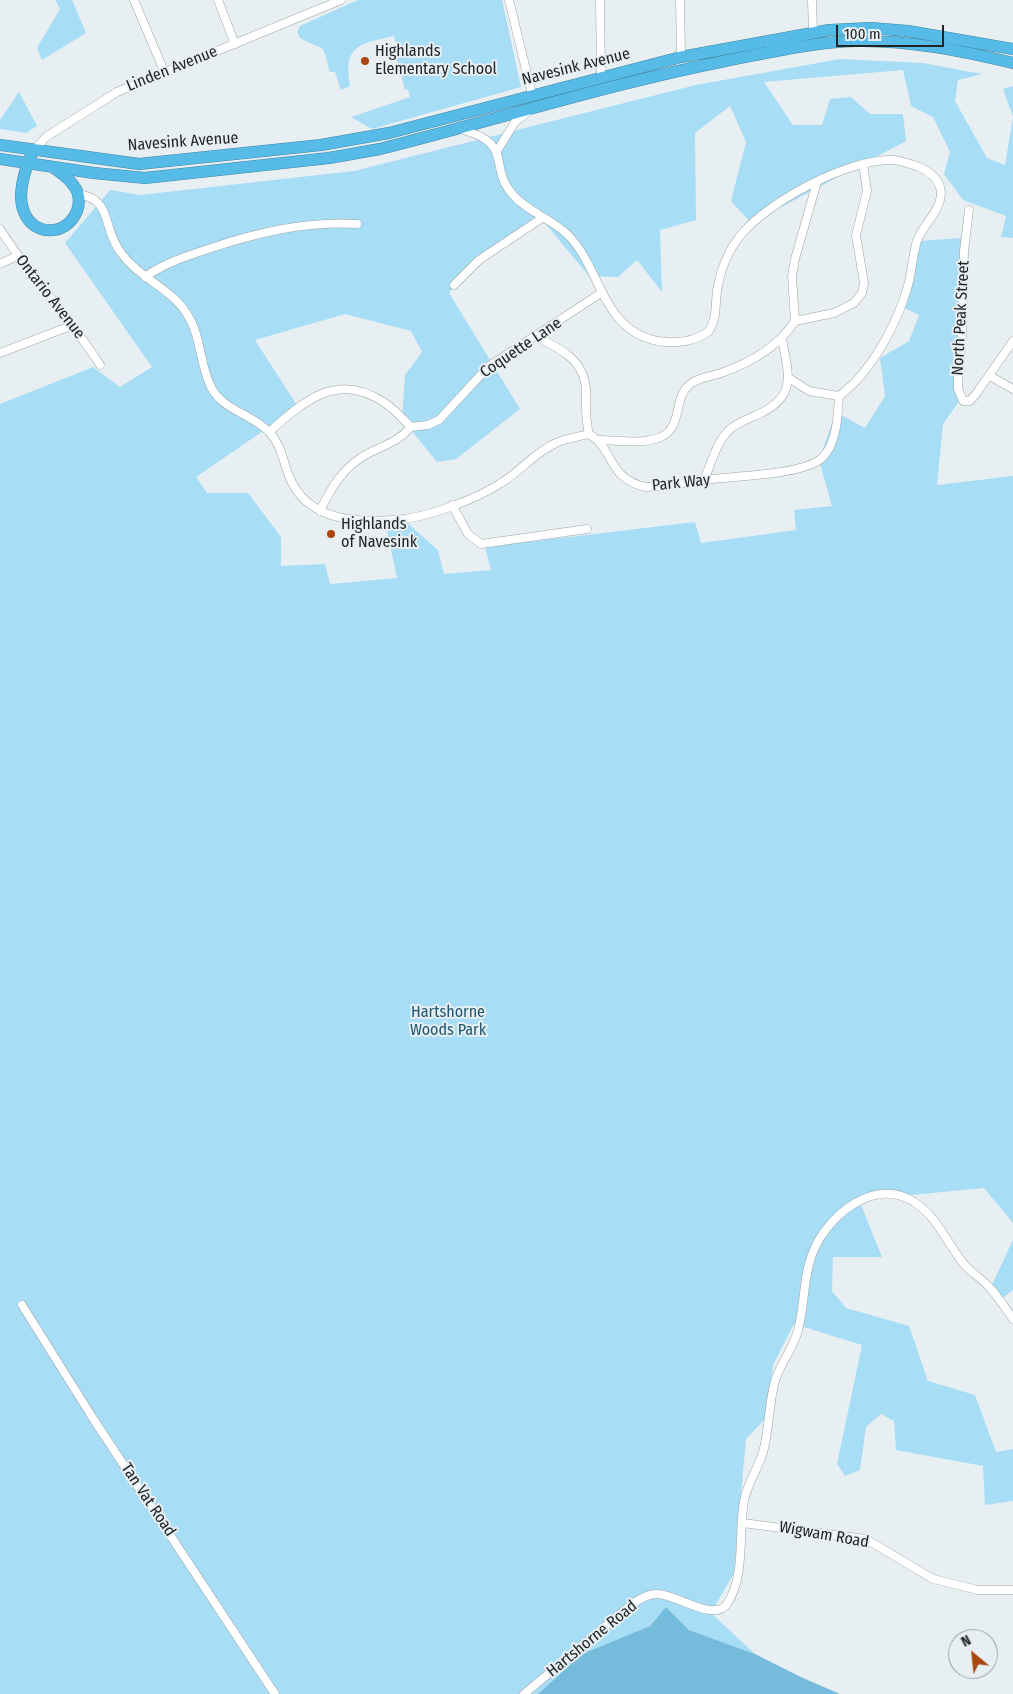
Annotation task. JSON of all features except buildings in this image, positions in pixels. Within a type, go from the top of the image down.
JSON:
[{"type":"highway","name":"Navesink Avenue","points":[[0,145],[139,164],[274,151],[374,137],[532,94],[682,57],[813,32],[845,28],[908,31],[1013,50]]},
{"type":"highway","name":"Navesink Avenue","points":[[52,167],[123,176],[159,177],[355,154],[702,66],[800,47],[844,42],[884,42],[924,46],[1013,63]]},
{"type":"highway","points":[[0,159],[28,163],[52,167],[72,183],[78,194],[78,209],[67,225],[55,230],[38,228],[29,222],[22,208],[22,190],[28,163],[34,150]]},
{"type":"street","points":[[134,0],[164,71]]},
{"type":"street","points":[[218,0],[235,44]]},
{"type":"street","points":[[317,0],[322,8]]},
{"type":"street","name":"Linden Avenue","points":[[34,150],[46,138],[117,92],[164,71],[341,0]]},
{"type":"street","points":[[509,0],[532,94]]},
{"type":"street","points":[[600,0],[601,77]]},
{"type":"street","points":[[680,0],[682,57]]},
{"type":"street","points":[[812,0],[813,32]]},
{"type":"street","points":[[497,152],[515,122],[534,108]]},
{"type":"street","points":[[458,128],[487,139],[497,152],[510,191],[571,239],[601,293],[622,322],[633,332],[658,341],[684,342],[703,335],[714,322],[721,274],[728,254],[740,236],[768,211],[817,182],[863,164],[894,160],[912,164],[929,172],[940,186],[941,199],[918,240],[911,275],[902,302],[866,370],[851,387],[839,396],[809,391],[789,378]]},
{"type":"street","points":[[795,321],[834,313],[854,303],[862,293],[863,275],[856,235],[867,191],[863,164]]},
{"type":"street","points":[[602,440],[636,441],[662,437],[675,422],[682,394],[688,386],[702,378],[744,363],[782,339],[795,321],[792,276],[817,182]]},
{"type":"street","points":[[78,194],[93,197],[101,204],[107,228],[116,246],[129,264],[175,299],[187,314],[197,333],[207,378],[215,393],[230,408],[269,432],[280,449],[290,479],[305,502],[320,511],[344,519],[395,520],[452,505],[503,482],[550,446],[589,434],[585,416],[584,378],[579,367],[562,349],[536,337]]},
{"type":"street","name":"North Peak Street","points":[[969,210],[963,259],[962,335],[958,389],[965,402],[970,401],[990,376]]},
{"type":"street","points":[[454,285],[479,260],[542,218]]},
{"type":"street","points":[[145,277],[182,258],[267,231],[323,223],[356,224]]},
{"type":"street","name":"Ontario Avenue","points":[[0,229],[17,256],[73,324],[100,365]]},
{"type":"street","points":[[0,264],[17,256]]},
{"type":"street","name":"Coquette Lane","points":[[411,427],[428,425],[439,420],[481,373],[504,355],[536,337],[601,293]]},
{"type":"street","points":[[0,353],[73,324]]},
{"type":"street","points":[[704,480],[717,448],[729,430],[774,406],[781,398],[789,378],[782,339]]},
{"type":"street","points":[[1013,341],[990,376],[1013,389]]},
{"type":"street","points":[[269,432],[309,399],[320,393],[339,390],[353,390],[377,398],[390,406],[411,427],[394,443],[370,453],[350,466],[334,485],[320,511]]},
{"type":"street","name":"Park Way","points":[[589,434],[602,440],[617,471],[634,484],[644,487],[661,487],[785,471],[807,466],[822,458],[835,432],[839,396]]},
{"type":"street","points":[[452,505],[468,534],[481,544],[587,529]]},
{"type":"street","points":[[743,1523],[746,1491],[759,1464],[765,1443],[776,1378],[798,1330],[812,1253],[826,1230],[845,1210],[862,1199],[885,1193],[914,1202],[934,1221],[964,1264],[990,1287],[1013,1319]]},
{"type":"street","name":"Tan Vat Road","points":[[22,1305],[89,1413],[275,1694]]},
{"type":"street","name":"Wigwam Road","points":[[743,1523],[866,1539],[933,1579],[978,1590],[1013,1590]]},
{"type":"street","name":"Hartshorne Road","points":[[524,1694],[632,1604],[646,1596],[662,1594],[709,1610],[721,1610],[730,1597],[736,1579],[743,1523]]},
{"type":"green space","points":[[55,0],[72,0],[86,33],[42,60],[37,48],[60,9]]},
{"type":"green space","points":[[358,0],[502,0],[521,87],[372,129],[351,117],[410,97],[408,89],[405,90],[396,57],[399,56],[394,36],[362,45],[356,49],[351,55],[349,62],[350,86],[341,90],[335,72],[330,72],[324,51],[318,46],[300,38],[297,32],[300,26]]},
{"type":"green space","name":"Hartshorne Woods Park","points":[[840,59],[923,63],[982,74],[958,80],[955,101],[987,158],[1005,165],[1013,117],[1013,238],[1001,237],[1006,216],[963,200],[944,174],[950,152],[933,117],[911,106],[903,70],[764,82],[793,125],[822,125],[830,99],[851,97],[870,114],[903,114],[906,141],[751,223],[731,201],[746,142],[730,106],[695,133],[696,220],[660,230],[662,292],[637,260],[618,277],[589,276],[544,222],[474,261],[449,293],[520,409],[456,459],[437,462],[402,419],[405,375],[422,352],[411,331],[345,314],[255,340],[298,407],[196,477],[207,493],[248,493],[281,537],[281,566],[325,564],[330,584],[397,578],[386,525],[405,521],[438,550],[444,574],[491,570],[485,547],[695,522],[701,543],[796,530],[794,510],[832,506],[819,460],[836,412],[865,428],[885,396],[880,358],[909,341],[919,315],[901,306],[919,241],[961,238],[960,400],[943,424],[937,485],[1013,476],[1013,1223],[984,1188],[859,1200],[882,1257],[833,1257],[832,1291],[846,1308],[909,1326],[928,1381],[975,1395],[996,1452],[1013,1449],[1013,1501],[985,1505],[983,1466],[896,1450],[894,1421],[881,1414],[866,1427],[860,1470],[845,1476],[837,1464],[862,1345],[794,1324],[773,1365],[766,1418],[746,1439],[734,1573],[711,1613],[755,1654],[689,1630],[666,1607],[650,1626],[582,1654],[538,1694],[0,1694],[0,404],[93,367],[120,387],[152,367],[65,243],[110,190],[140,195],[354,171],[696,85]]},
{"type":"green space","points":[[1013,86],[1013,117],[1003,89]]},
{"type":"green space","points":[[19,92],[37,126],[26,133],[0,129],[0,120]]},
{"type":"green space","points":[[1013,1240],[1013,1290],[1000,1300],[990,1289]]},
{"type":"shaded area","points":[[666,1607],[689,1630],[755,1654],[840,1694],[538,1694],[582,1654],[650,1626]]},
{"type":"place","name":"Highlands Elementary School","points":[[365,61]]},
{"type":"place","name":"Highlands of Navesink","points":[[331,534]]}]
